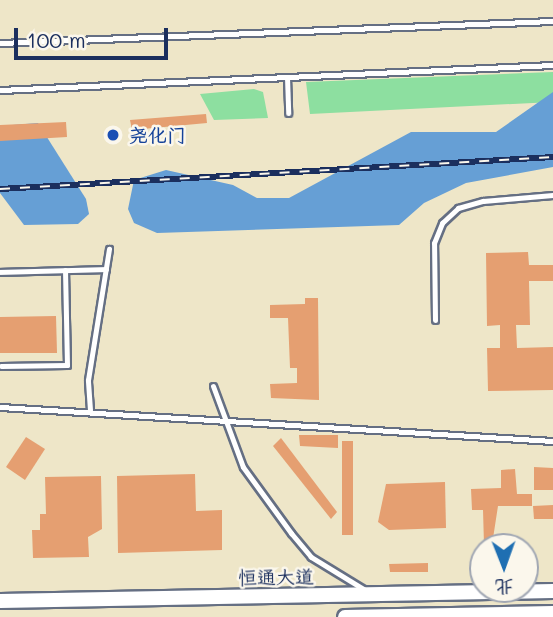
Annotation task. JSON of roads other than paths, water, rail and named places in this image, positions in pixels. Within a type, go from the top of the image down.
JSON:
[{"type":"main road","name":"恒通大道","points":[[0,601],[553,591]]},
{"type":"main road","points":[[379,594],[380,617]]},
{"type":"main road","points":[[397,594],[398,617]]},
{"type":"main road","points":[[345,617],[553,613]]},
{"type":"lane","points":[[0,43],[553,21]]},
{"type":"lane","points":[[0,90],[553,65]]},
{"type":"lane","points":[[287,77],[288,113]]},
{"type":"lane","points":[[435,320],[434,243],[442,223],[458,208],[483,201],[553,195]]},
{"type":"lane","points":[[90,410],[88,380],[109,249]]},
{"type":"lane","points":[[0,272],[106,269]]},
{"type":"lane","points":[[1,366],[67,365],[65,270]]},
{"type":"lane","points":[[213,386],[222,419],[243,467],[311,557],[345,583],[379,594]]},
{"type":"lane","points":[[0,407],[90,410],[553,441]]},
{"type":"water","points":[[553,92],[553,167],[466,183],[424,203],[399,225],[157,233],[134,223],[128,209],[134,180],[166,170],[233,185],[257,198],[289,198],[411,132],[496,132]]},
{"type":"water","points":[[38,123],[86,199],[89,214],[78,224],[24,225],[0,193],[0,126]]},
{"type":"railway","points":[[0,189],[553,157]]},
{"type":"place","name":"尧化门","points":[[113,135]]}]
